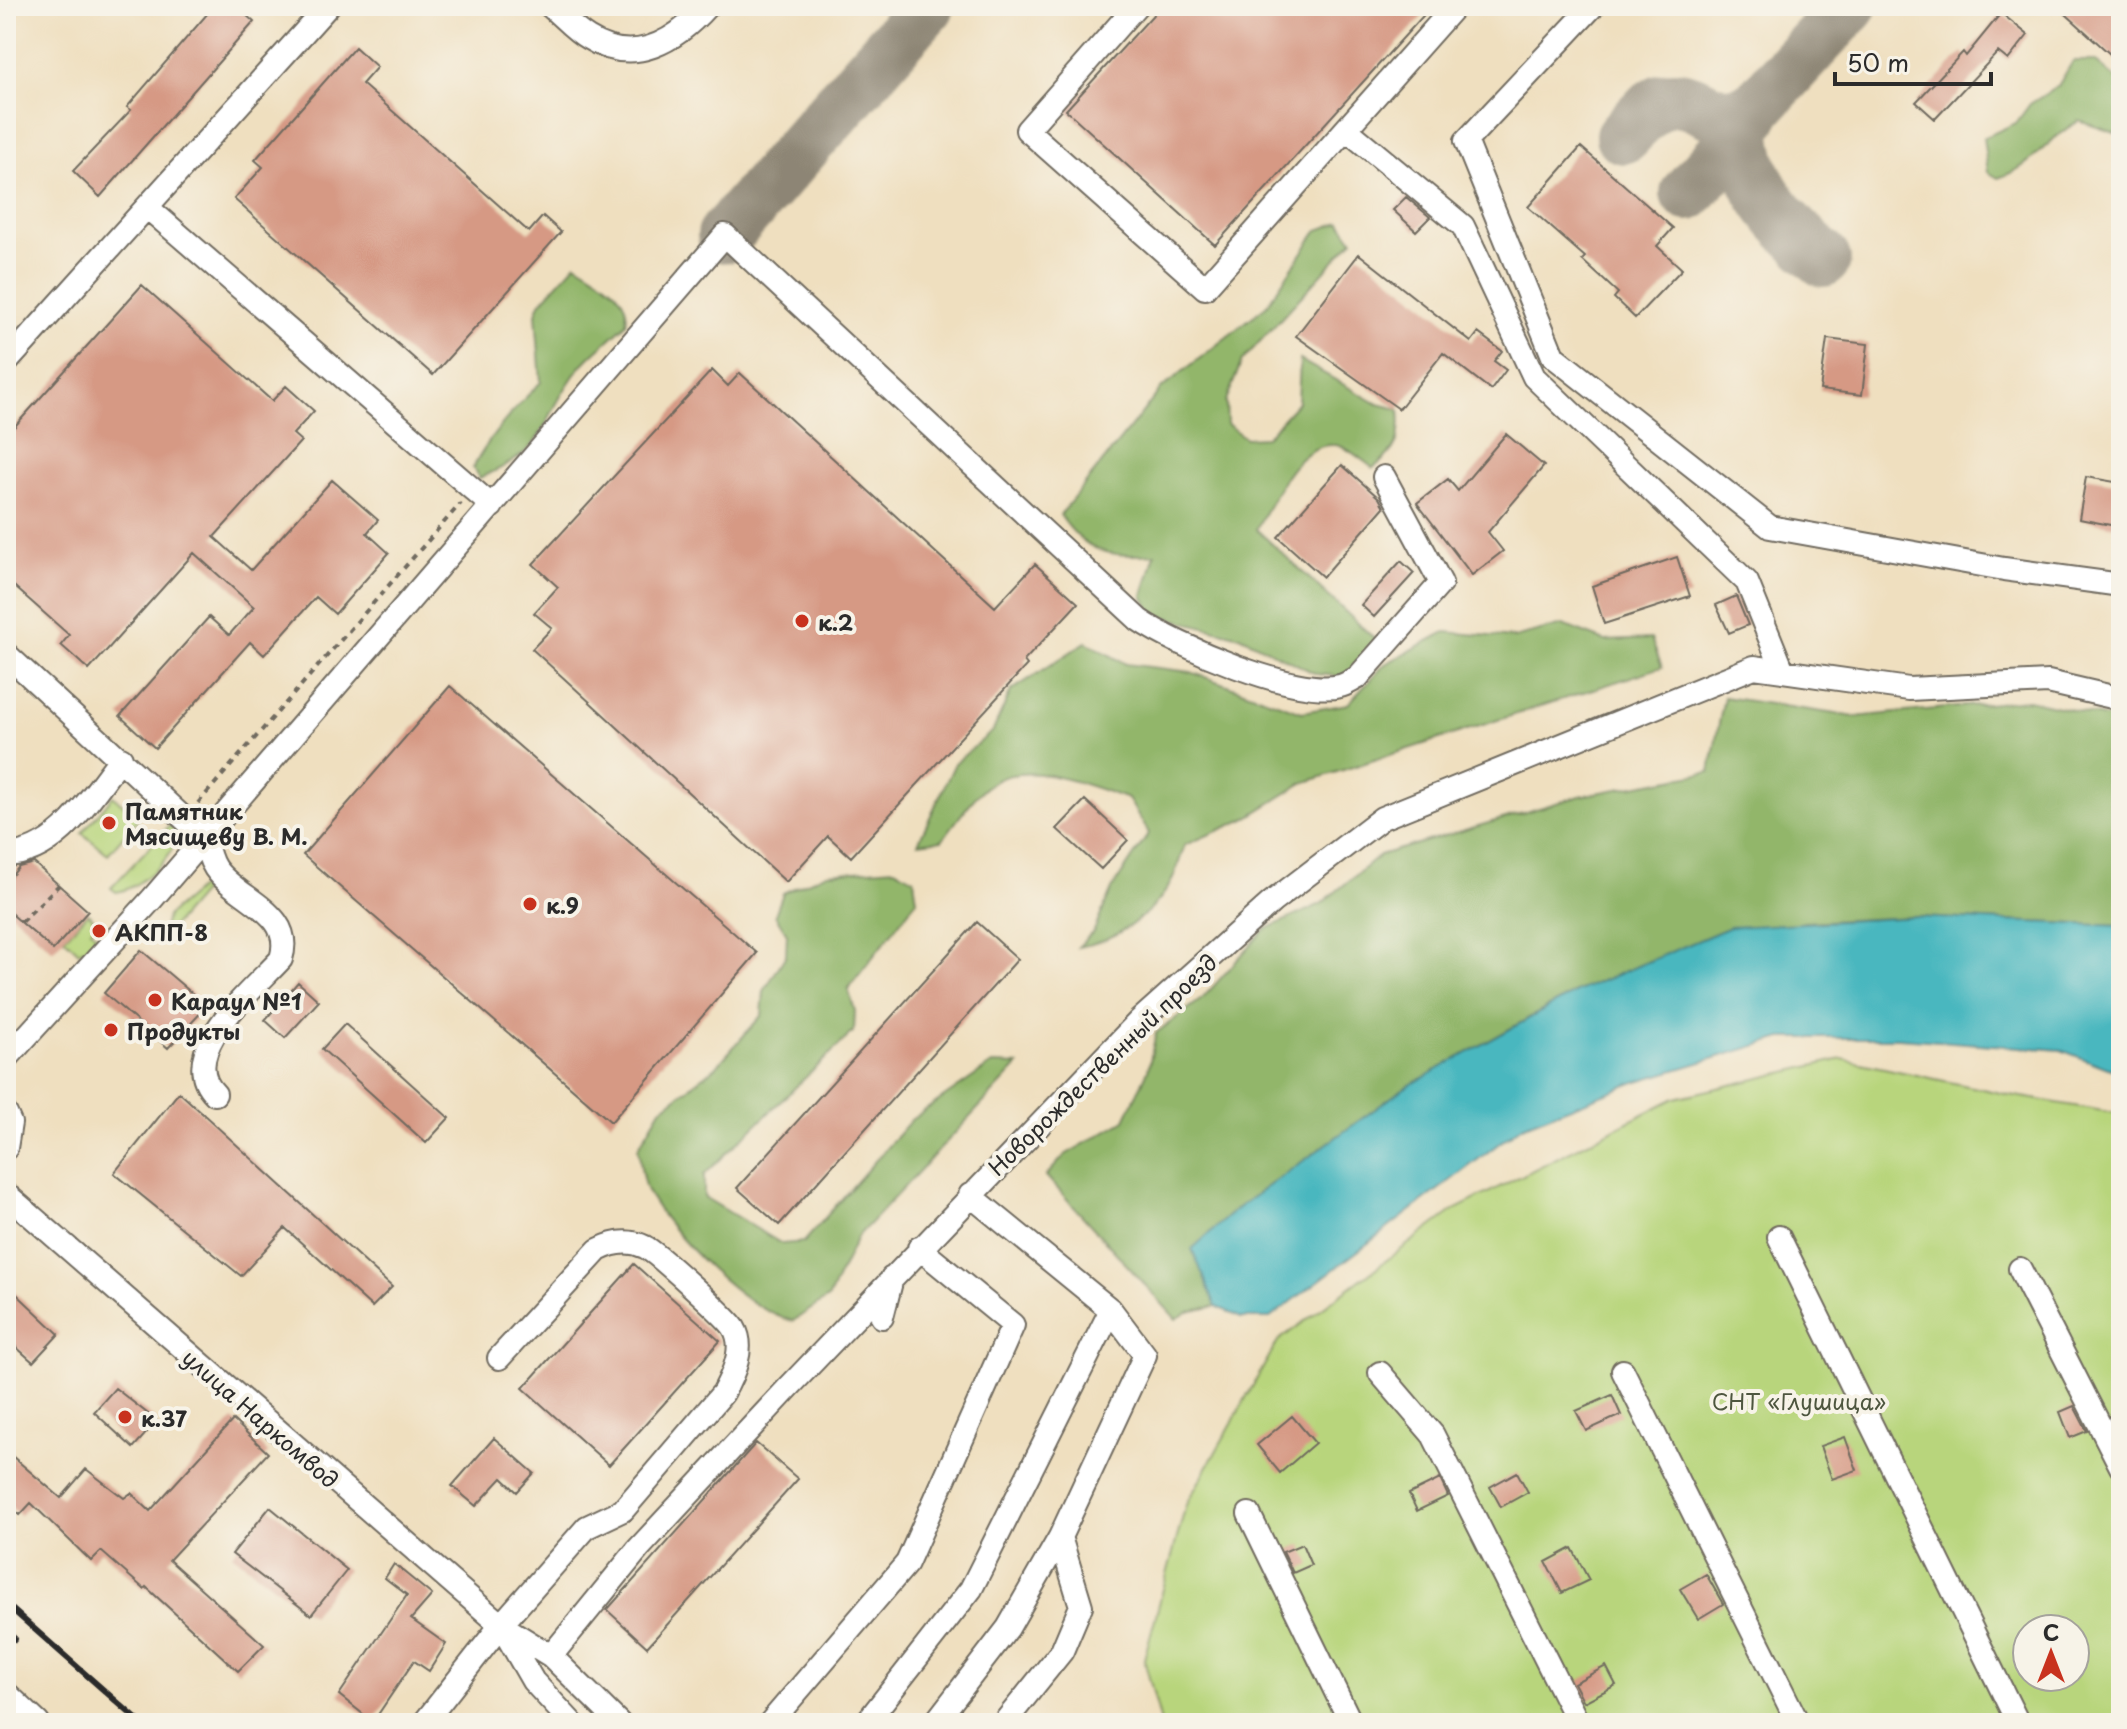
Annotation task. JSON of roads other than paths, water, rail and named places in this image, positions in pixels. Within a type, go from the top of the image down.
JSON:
[{"type":"street","points":[[6,363],[328,6]]},
{"type":"street","points":[[550,6],[588,39],[616,50],[638,50],[663,45],[685,31],[707,6]]},
{"type":"street","points":[[1136,6],[1027,130],[1205,288],[1455,6]]},
{"type":"street","points":[[1593,6],[1466,141],[1553,356],[1770,527],[2004,569],[2121,585]]},
{"type":"street","points":[[1346,129],[1463,226],[1534,377],[1747,582],[1783,671]]},
{"type":"street","points":[[148,208],[492,506]]},
{"type":"street","points":[[6,1059],[205,838],[725,235],[1139,620],[1212,656],[1296,685],[1340,686],[1357,678],[1441,583],[1384,477]]},
{"type":"street","points":[[6,654],[205,838],[217,871],[275,920],[285,942],[281,959],[203,1052],[201,1073],[204,1083],[215,1094]]},
{"type":"street","name":"Новорождественный проезд","points":[[563,1661],[639,1548],[970,1195],[1149,1012],[1272,902],[1382,818],[1754,667],[1909,689],[2048,682],[2121,699]]},
{"type":"street","points":[[6,855],[35,851],[62,829],[121,758]]},
{"type":"street","points":[[6,1114],[10,1123],[6,1148]]},
{"type":"street","name":"улица Наркомвод","points":[[6,1194],[510,1631]]},
{"type":"street","points":[[935,1723],[1008,1628],[1060,1537],[1145,1355],[1111,1310],[970,1195]]},
{"type":"street","points":[[1779,1237],[2018,1723]]},
{"type":"street","points":[[424,1723],[510,1631],[587,1527],[623,1510],[723,1393],[735,1371],[738,1349],[734,1328],[647,1248],[613,1242],[598,1250],[499,1358]]},
{"type":"street","points":[[770,1723],[907,1563],[1013,1325],[919,1248]]},
{"type":"street","points":[[2020,1269],[2121,1467]]},
{"type":"street","points":[[882,1317],[892,1277]]},
{"type":"street","points":[[866,1723],[971,1589],[1111,1310]]},
{"type":"street","points":[[1623,1371],[1798,1723]]},
{"type":"street","points":[[1380,1373],[1433,1435],[1578,1723]]},
{"type":"street","points":[[1249,1514],[1351,1723]]},
{"type":"street","points":[[1004,1723],[1062,1651],[1081,1606],[1060,1537]]},
{"type":"street","points":[[510,1631],[563,1661],[619,1723]]},
{"type":"street","points":[[510,1631],[533,1681],[572,1723]]},
{"type":"street","points":[[6,1693],[38,1723]]},
{"type":"water","points":[[1917,917],[2121,926],[2121,1073],[2061,1050],[1899,1038],[1782,1038],[1635,1082],[1522,1126],[1270,1318],[1241,1318],[1216,1306],[1192,1249],[1235,1210],[1403,1089],[1578,991],[1730,927]]},
{"type":"railway","points":[[6,1604],[141,1723]]},
{"type":"railway","points":[[6,1631],[15,1639]]},
{"type":"place","name":"к.2","points":[[802,621]]},
{"type":"place","name":"Памятник Мясищеву В. М.","points":[[109,823]]},
{"type":"place","name":"к.9","points":[[530,904]]},
{"type":"place","name":"АКПП-8","points":[[99,931]]},
{"type":"place","name":"Караул №1","points":[[155,1000]]},
{"type":"place","name":"Продукты","points":[[111,1030]]},
{"type":"place","name":"к.37","points":[[125,1417]]},
{"type":"park label","name":"СНТ «Глушица»","points":[[1799,1400]]}]
